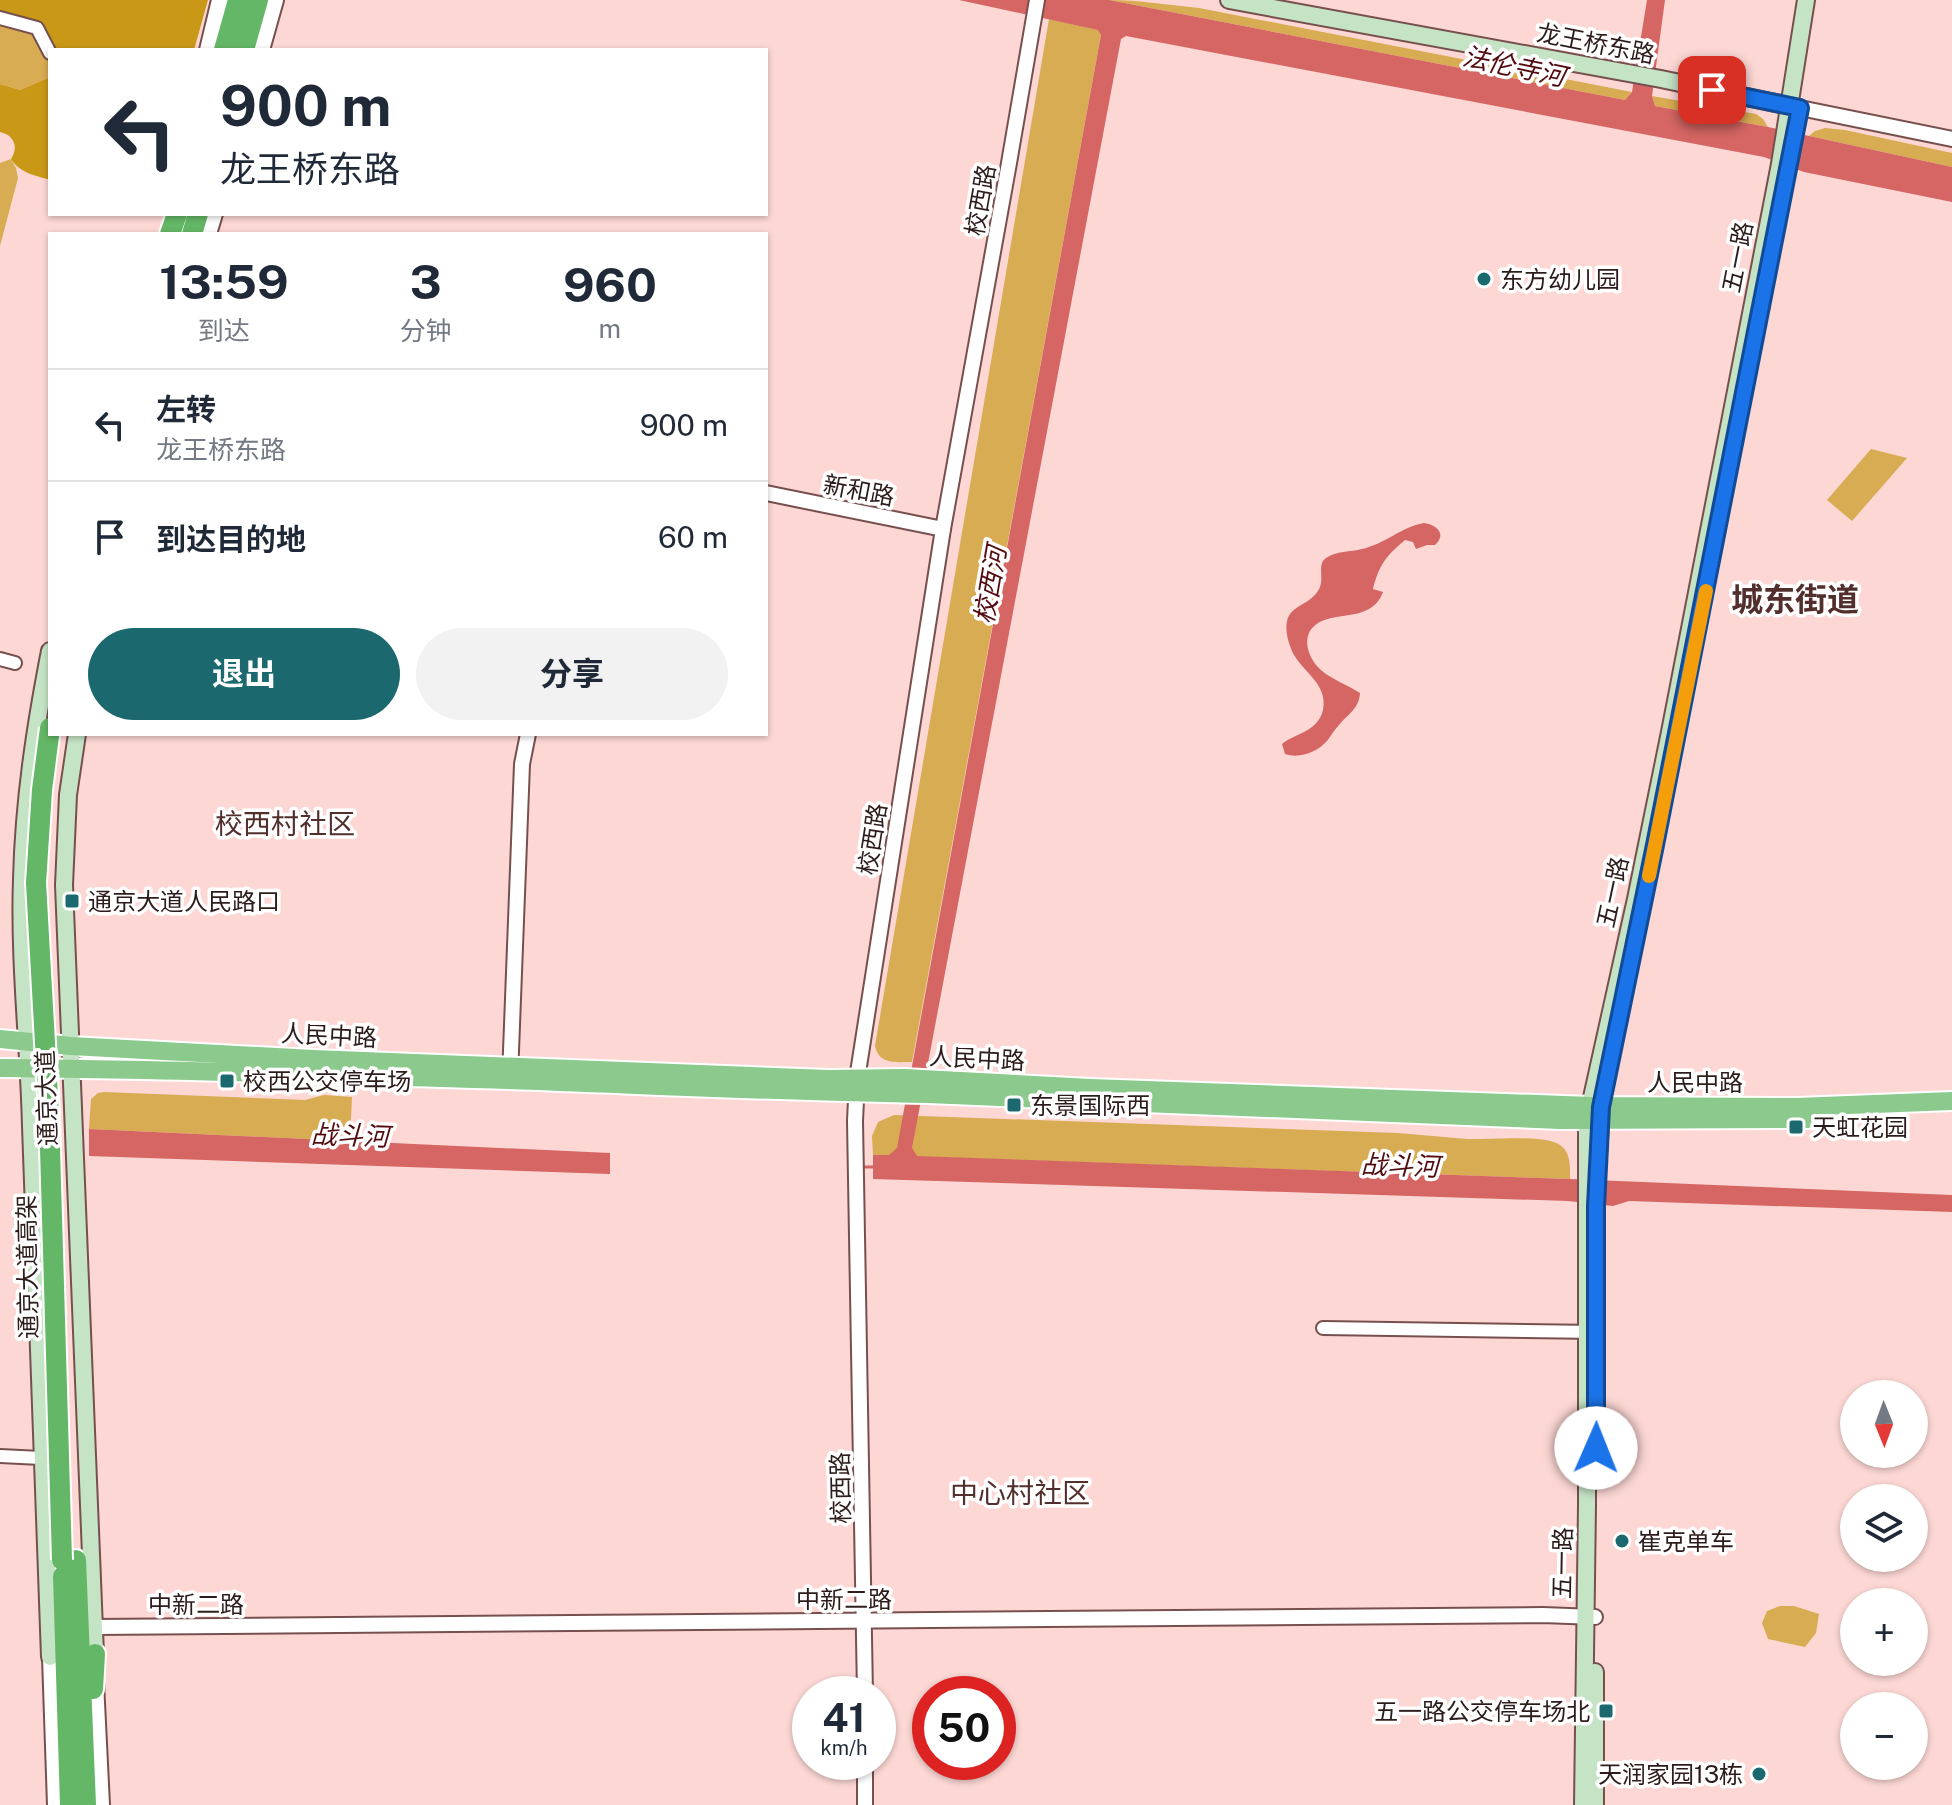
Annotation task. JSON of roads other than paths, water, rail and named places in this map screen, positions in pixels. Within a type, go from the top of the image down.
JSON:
[{"type":"highway","points":[[225,48],[238,0]]},
{"type":"highway","points":[[245,48],[258,0]]},
{"type":"highway","name":"通京大道高架","points":[[49,736],[36,883],[69,1560],[87,1805]]},
{"type":"highway","name":"通京大道高架","points":[[62,736],[50,881],[62,1114],[70,1805]]},
{"type":"highway","points":[[87,1805],[95,1654]]},
{"type":"highway","points":[[50,1657],[59,1704],[70,1805]]},
{"type":"main road","name":"龙王桥东路","points":[[1229,0],[1661,79],[1795,107]]},
{"type":"main road","name":"五一路","points":[[1795,107],[1806,0]]},
{"type":"main road","name":"五一路","points":[[1595,1805],[1587,1476],[1595,1113],[1644,901],[1817,0]]},
{"type":"main road","name":"通京大道","points":[[48,662],[27,786],[22,881],[50,1657]]},
{"type":"main road","name":"通京大道","points":[[77,736],[68,795],[66,951],[95,1654]]},
{"type":"main road","points":[[23,952],[34,966],[48,971],[60,966],[66,951]]},
{"type":"main road","name":"人民中路","points":[[0,1039],[510,1073]]},
{"type":"main road","name":"人民中路","points":[[0,1068],[510,1073],[856,1086],[1090,1088],[1595,1113],[1797,1119],[1952,1113]]},
{"type":"main road","name":"人民中路","points":[[1595,1113],[1952,1101]]},
{"type":"main road","name":"五一路","points":[[1583,1805],[1594,1543],[1598,1332],[1591,1206]]},
{"type":"street","points":[[207,48],[219,0]]},
{"type":"street","points":[[263,48],[276,0]]},
{"type":"street","name":"校西路","points":[[865,1676],[856,1086],[943,529],[1037,0]]},
{"type":"street","points":[[0,18],[37,28],[48,49]]},
{"type":"street","name":"龙王桥东路","points":[[1795,107],[1952,139]]},
{"type":"street","name":"新和路","points":[[768,493],[943,529]]},
{"type":"street","points":[[0,659],[15,663]]},
{"type":"street","points":[[510,1073],[522,764],[528,736]]},
{"type":"street","points":[[1323,1328],[1598,1332]]},
{"type":"street","points":[[0,1456],[41,1458]]},
{"type":"street","name":"中新二路","points":[[94,1627],[1590,1616]]},
{"type":"street","points":[[95,1654],[102,1805]]},
{"type":"street","points":[[50,1657],[55,1805]]},
{"type":"street","points":[[865,1780],[865,1805]]},
{"type":"waterway","name":"战斗河","points":[[861,1167],[877,1167]]},
{"type":"place","name":"东方幼儿园","points":[[1484,279]]},
{"type":"place","name":"通京大道人民路口","points":[[72,901]]},
{"type":"place","name":"校西公交停车场","points":[[227,1081]]},
{"type":"place","name":"东景国际西","points":[[1014,1105]]},
{"type":"place","name":"天虹花园","points":[[1796,1127]]},
{"type":"place","name":"崔克单车","points":[[1622,1541]]},
{"type":"place","name":"五一路公交停车场北","points":[[1606,1711]]},
{"type":"place","name":"天润家园13栋","points":[[1759,1774]]},
{"type":"district","name":"城东街道","points":[[1795,599]]},
{"type":"district","name":"校西村社区","points":[[285,823]]},
{"type":"district","name":"中心村社区","points":[[1020,1492]]},
{"type":"water label","name":"法伦寺河","points":[[1514,66]]},
{"type":"water label","name":"校西河","points":[[990,585]]}]
